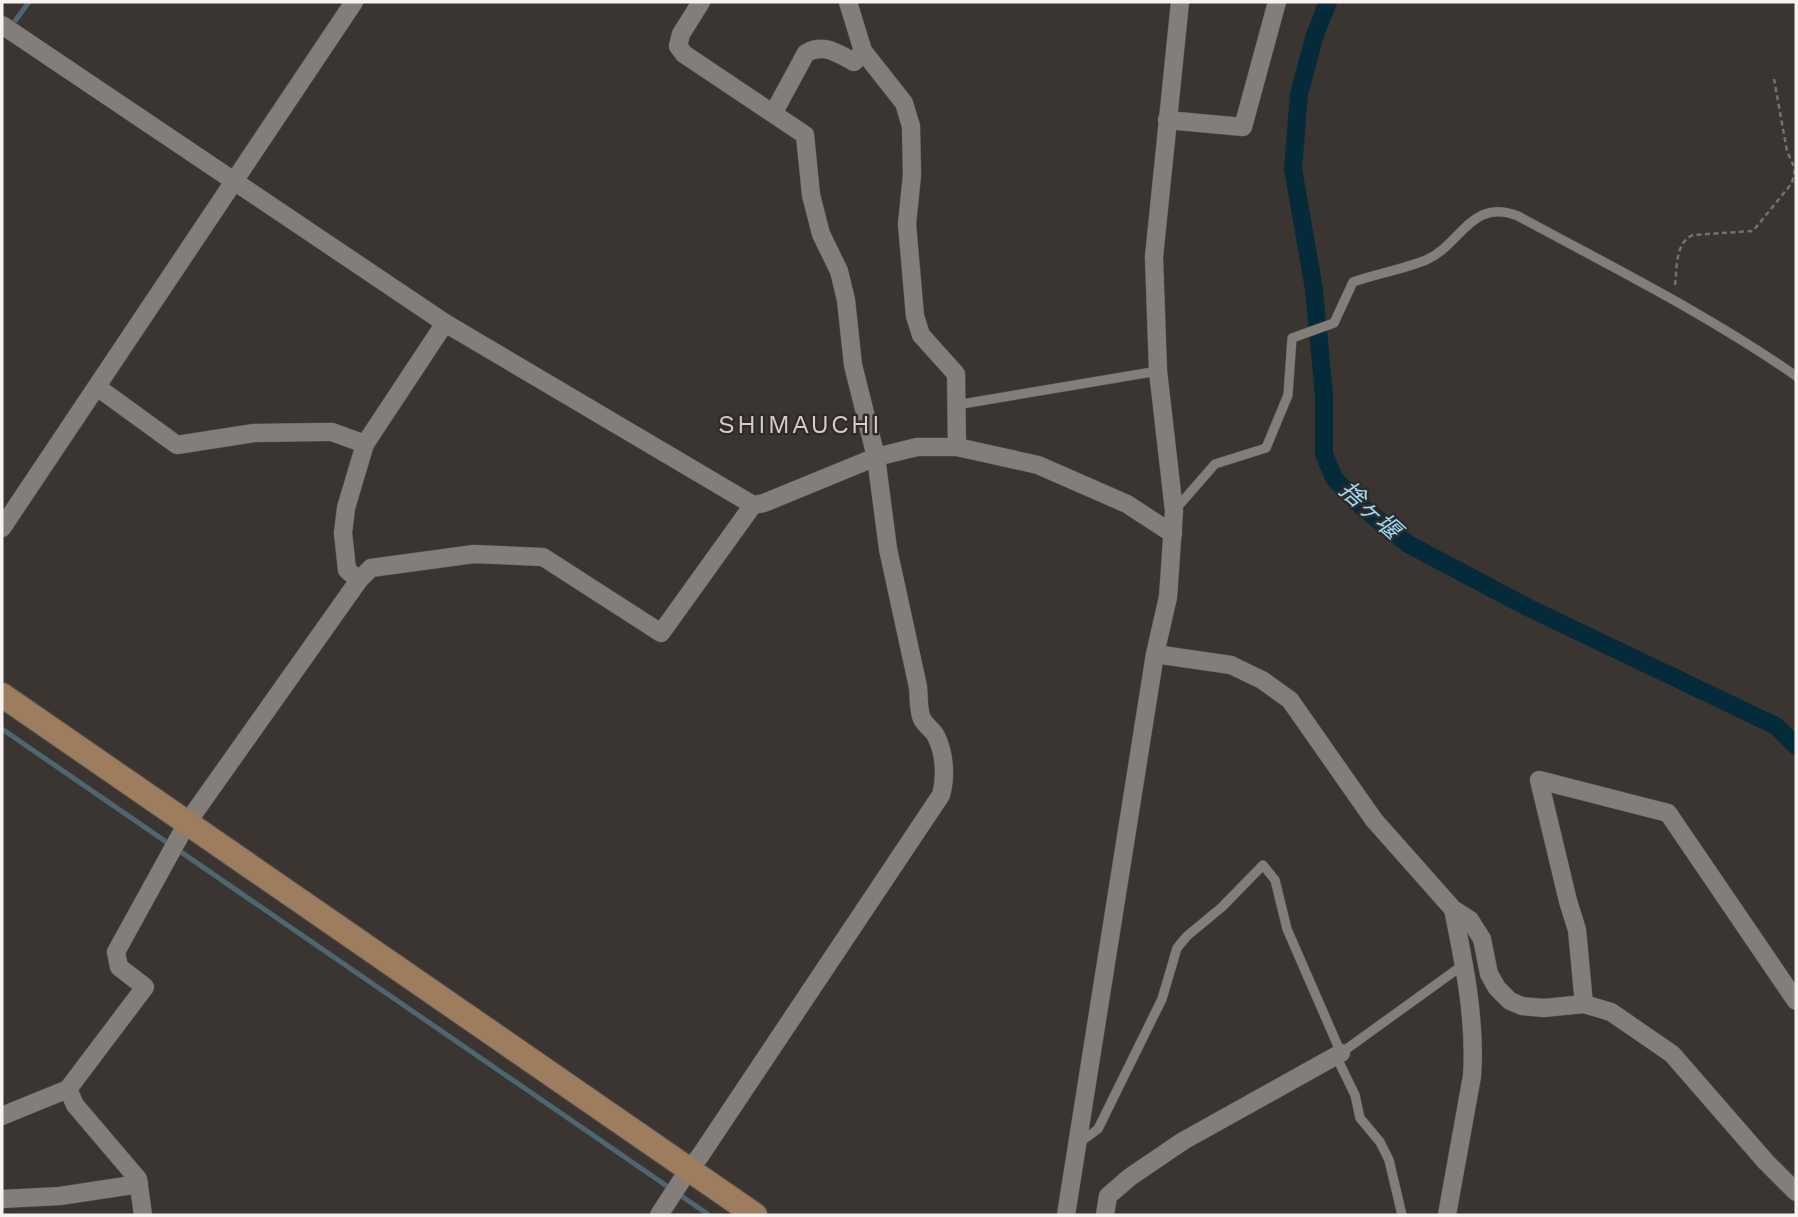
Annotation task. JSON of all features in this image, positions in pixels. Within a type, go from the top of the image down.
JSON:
[{"type":"street","points":[[2,528],[354,2]]},
{"type":"street","points":[[659,1215],[942,795],[945,781],[940,747],[935,734],[923,720],[920,709],[918,687],[888,549],[876,457],[853,365],[846,300],[839,271],[821,234],[811,195],[805,135],[684,54],[678,46],[681,34],[701,2]]},
{"type":"street","points":[[848,2],[863,51],[904,103],[911,126],[912,175],[907,224],[915,316],[921,335],[956,374],[957,447]]},
{"type":"street","points":[[1066,1215],[1155,654],[1168,597],[1174,511],[1158,371],[1154,257],[1180,2]]},
{"type":"street","points":[[1167,120],[1243,127],[1278,2]]},
{"type":"street","points":[[2,25],[445,323],[753,505],[764,503],[876,457],[917,447],[957,447],[1038,465],[1127,504],[1173,534]]},
{"type":"street","points":[[774,112],[806,53],[816,48],[826,48],[854,62],[863,51]]},
{"type":"street","points":[[359,580],[347,570],[343,533],[346,508],[365,444],[445,323]]},
{"type":"street","points":[[97,387],[177,444],[254,433],[323,432],[332,432],[365,444]]},
{"type":"street","points":[[2,1116],[68,1089],[145,987],[119,967],[116,952],[187,823],[359,580],[371,569],[474,554],[543,557],[661,633],[753,505]]},
{"type":"street","points":[[1155,654],[1231,666],[1262,680],[1290,701],[1374,820],[1453,909],[1470,919],[1482,939],[1489,974],[1497,988],[1510,1001],[1522,1006],[1544,1008],[1584,1004],[1611,1012],[1672,1054],[1766,1162],[1796,1192]]},
{"type":"street","points":[[2,695],[755,1215]]},
{"type":"street","points":[[1584,1004],[1577,930],[1539,780],[1668,813],[1796,1001]]},
{"type":"street","points":[[1447,1215],[1473,1065],[1464,964],[1453,909]]},
{"type":"street","points":[[1105,1215],[1108,1196],[1130,1177],[1172,1148],[1338,1054]]},
{"type":"street","points":[[68,1089],[75,1105],[138,1179],[143,1215]]},
{"type":"street","points":[[2,1199],[60,1196],[139,1184]]},
{"type":"lane","points":[[1174,511],[1215,464],[1266,447],[1288,396],[1292,338],[1334,323],[1353,282],[1437,254],[1480,215],[1507,212],[1672,299],[1768,356],[1796,376]]},
{"type":"lane","points":[[956,405],[1158,371]]},
{"type":"lane","points":[[1077,1144],[1098,1129],[1162,999],[1177,948],[1263,865],[1275,880],[1287,929],[1355,1095],[1360,1118],[1380,1142],[1389,1160],[1402,1215]]},
{"type":"lane","points":[[1338,1054],[1464,964]]},
{"type":"path","points":[[1672,299],[1681,245],[1686,238],[1693,235],[1753,231],[1792,183],[1795,169],[1787,151],[1774,79]]},
{"type":"waterway","points":[[15,21],[29,2]]},
{"type":"waterway","name":"捨ヶ堰","points":[[1328,2],[1315,35],[1299,94],[1293,169],[1314,289],[1324,395],[1324,454],[1334,478],[1361,506],[1408,544],[1529,608],[1776,726],[1796,746]]},
{"type":"waterway","points":[[2,729],[709,1215]]},
{"type":"district","name":"SHIMAUCHI","points":[[800,424]]}]
